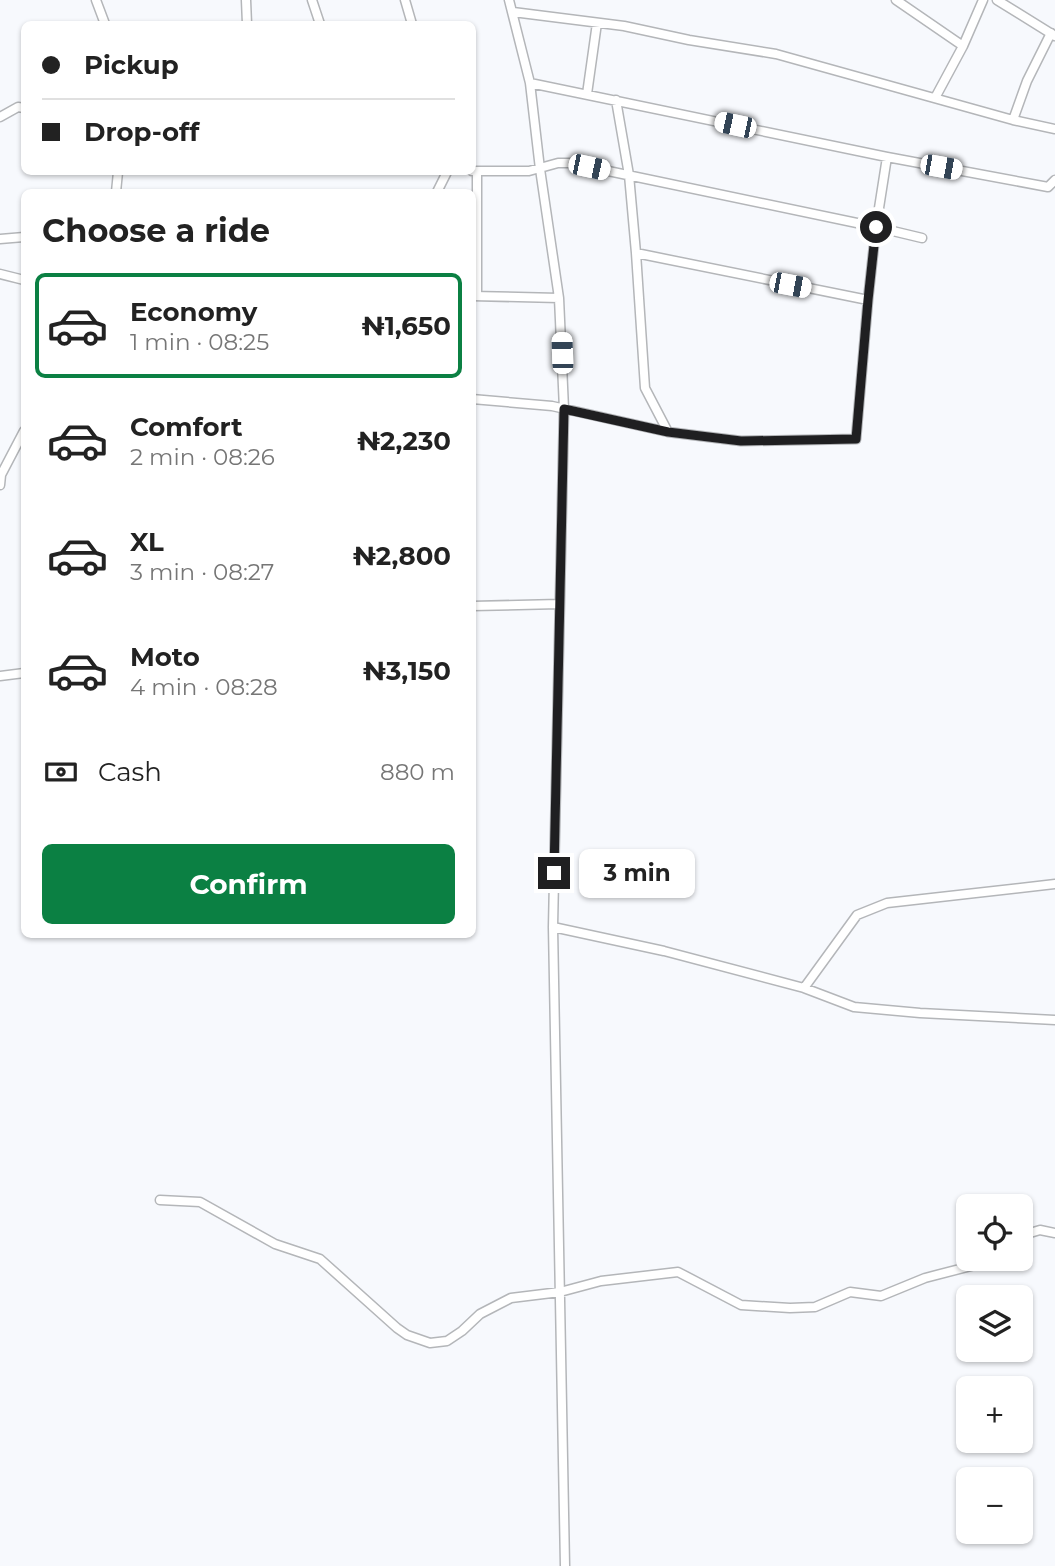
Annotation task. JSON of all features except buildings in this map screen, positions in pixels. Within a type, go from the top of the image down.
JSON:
[{"type":"street","points":[[96,0],[104,21]]},
{"type":"street","points":[[246,0],[247,21]]},
{"type":"street","points":[[312,0],[319,21]]},
{"type":"street","points":[[405,0],[411,21]]},
{"type":"street","points":[[509,0],[530,83],[559,298],[564,409],[553,927],[565,1566]]},
{"type":"street","points":[[896,0],[963,47]]},
{"type":"street","points":[[935,97],[963,47],[983,0]]},
{"type":"street","points":[[997,0],[1053,35],[1027,81],[1013,120]]},
{"type":"street","points":[[513,12],[624,26],[776,54],[1013,120],[1055,129]]},
{"type":"street","points":[[587,94],[597,23]]},
{"type":"street","points":[[530,83],[887,157],[1048,187],[1055,180]]},
{"type":"street","points":[[616,100],[629,175],[645,388],[668,432]]},
{"type":"street","points":[[0,117],[21,108]]},
{"type":"street","points":[[476,399],[552,406],[668,432],[741,441],[856,439],[876,227],[887,157]]},
{"type":"street","points":[[476,171],[529,171],[558,163],[570,163],[922,238]]},
{"type":"street","points":[[0,239],[21,237]]},
{"type":"street","points":[[636,254],[868,300]]},
{"type":"street","points":[[0,274],[21,278]]},
{"type":"street","points":[[476,296],[559,298]]},
{"type":"street","points":[[0,485],[2,471],[21,436]]},
{"type":"street","points":[[476,606],[559,604]]},
{"type":"street","points":[[0,676],[21,673]]},
{"type":"street","points":[[804,988],[857,915],[887,903],[1055,884]]},
{"type":"street","points":[[553,927],[664,951],[804,988],[854,1007],[1055,1020]]},
{"type":"street","points":[[160,1200],[200,1202],[275,1244],[320,1259],[397,1328],[407,1335],[430,1343],[447,1341],[463,1331],[480,1314],[510,1298],[560,1292],[601,1281],[678,1272],[741,1305],[790,1308],[815,1307],[850,1292],[881,1296],[925,1278],[956,1270]]},
{"type":"street","points":[[1033,1232],[1040,1230],[1055,1233]]},
{"type":"route","points":[[554,873],[564,409],[668,432],[741,441],[856,439],[876,227]]}]
